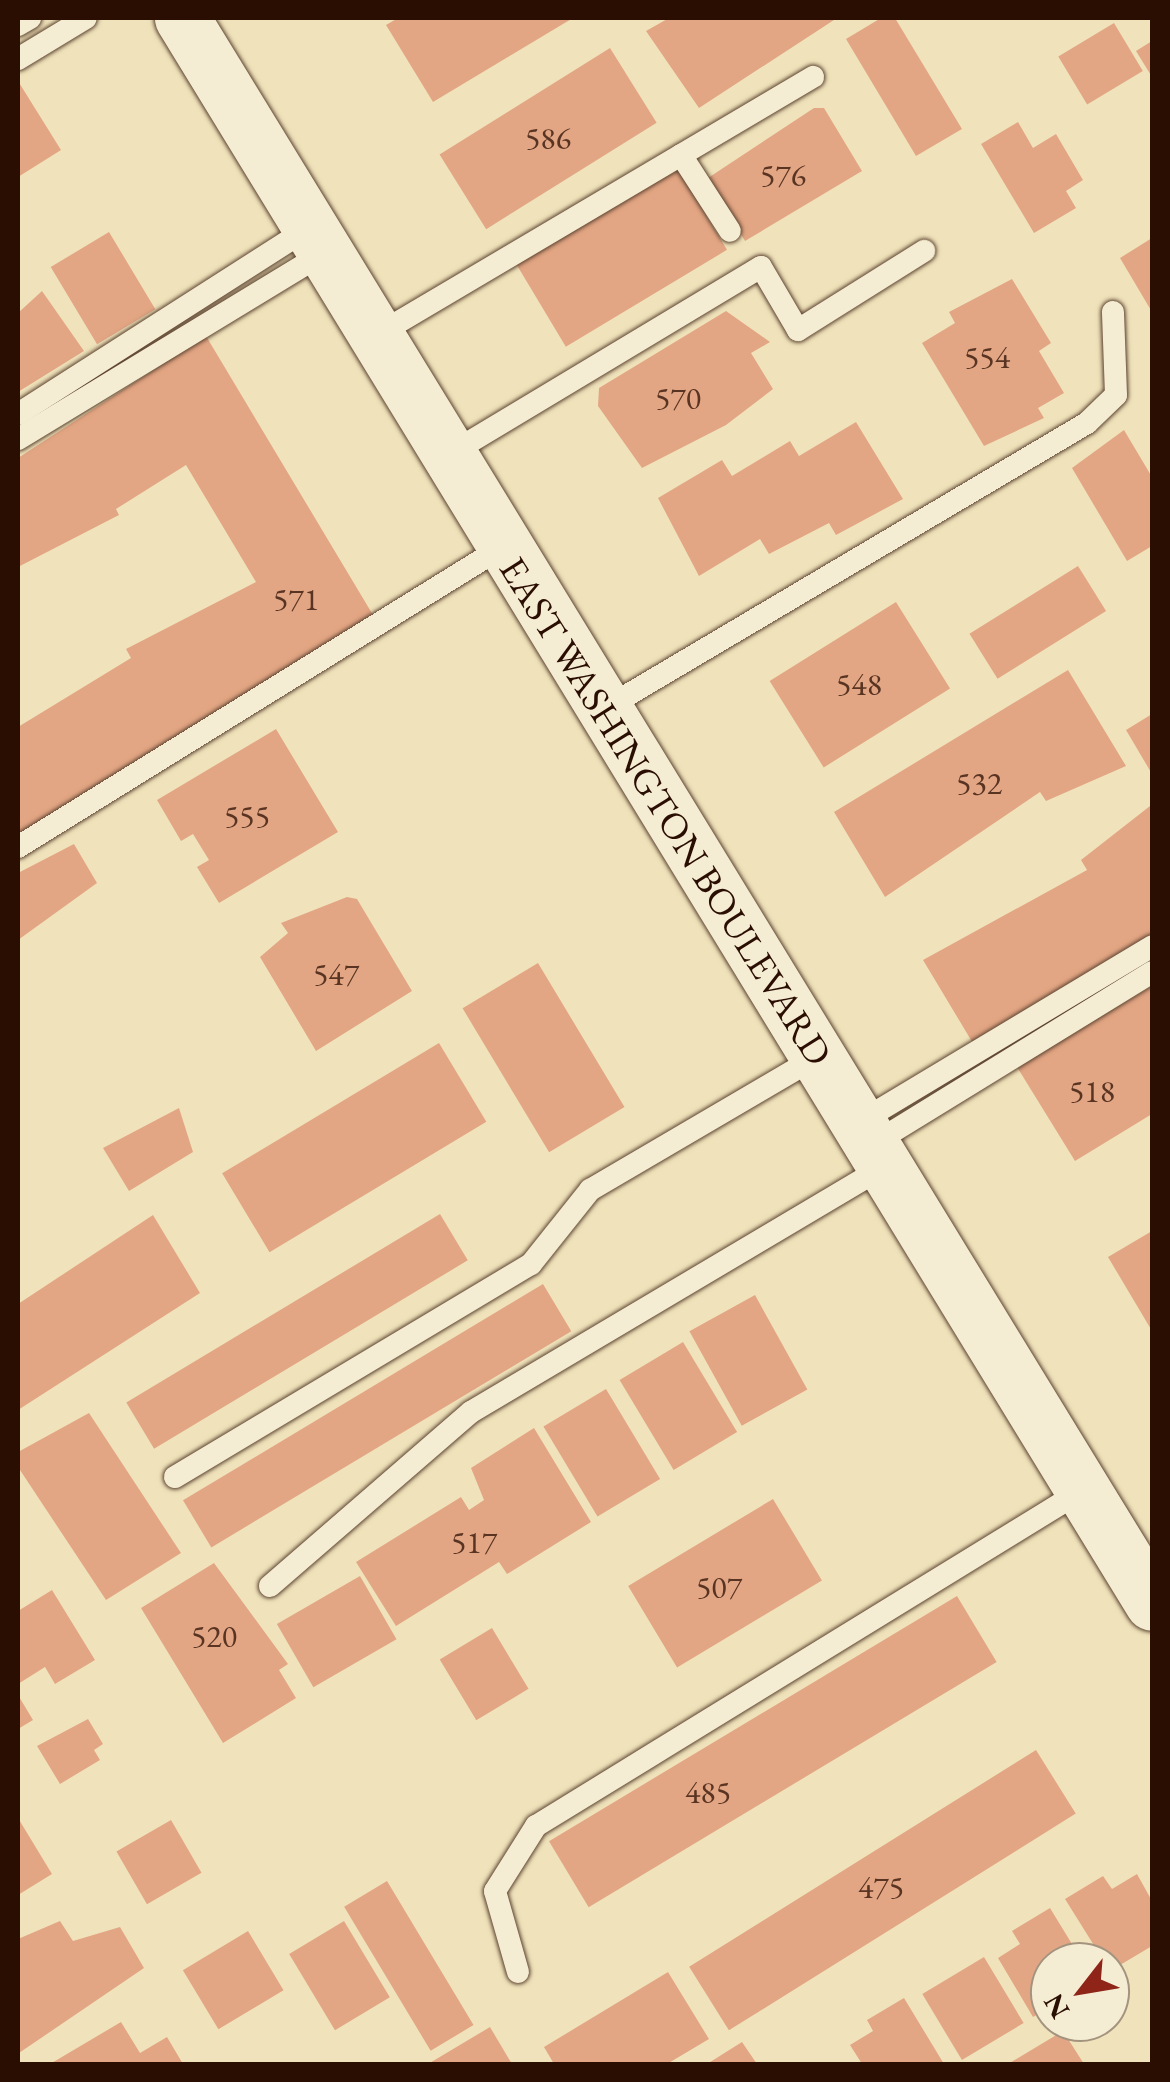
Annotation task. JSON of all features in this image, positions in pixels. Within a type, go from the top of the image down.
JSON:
[{"type":"main road","name":"EAST WASHINGTON BOULEVARD","points":[[182,18],[1083,1490],[1145,1572]]},
{"type":"lane","points":[[18,25],[30,18]]},
{"type":"lane","points":[[18,58],[86,18]]},
{"type":"lane","points":[[375,336],[813,76]]},
{"type":"lane","points":[[681,155],[730,231]]},
{"type":"lane","points":[[18,414],[317,241]]},
{"type":"lane","points":[[18,439],[317,241]]},
{"type":"lane","points":[[448,454],[761,267],[798,330],[924,251]]},
{"type":"lane","points":[[604,709],[1087,423],[1116,395],[1113,312]]},
{"type":"lane","points":[[18,848],[504,546]]},
{"type":"lane","points":[[270,1586],[471,1412],[871,1145],[1152,946]]},
{"type":"lane","points":[[871,1145],[1152,972]]},
{"type":"lane","points":[[174,1476],[530,1264],[590,1190],[818,1057]]},
{"type":"lane","points":[[518,1972],[495,1890],[536,1826],[1083,1490]]},
{"type":"building","points":[[398,18],[573,18],[433,102],[386,25]]},
{"type":"building","points":[[669,18],[837,18],[699,108],[646,31]]},
{"type":"building","points":[[881,18],[895,18],[962,129],[916,156],[846,39]]},
{"type":"building","points":[[1114,23],[1143,71],[1087,104],[1058,56]]},
{"type":"building","points":[[1152,41],[1152,77],[1136,51]]},
{"type":"building","points":[[610,48],[657,123],[486,229],[440,155]]},
{"type":"building","points":[[18,81],[61,150],[18,177]]},
{"type":"building","points":[[814,108],[824,108],[862,171],[745,241],[708,178]]},
{"type":"building","points":[[1018,122],[1033,148],[1056,134],[1083,180],[1066,191],[1076,208],[1034,233],[981,144]]},
{"type":"building","points":[[676,165],[727,250],[566,347],[515,262]]},
{"type":"building","points":[[109,232],[155,309],[97,344],[51,267]]},
{"type":"building","points":[[1152,238],[1152,312],[1120,258]]},
{"type":"building","points":[[1012,279],[1051,343],[1039,351],[1064,393],[1038,408],[1044,418],[984,446],[922,343],[955,323],[949,312]]},
{"type":"building","points":[[42,291],[84,351],[18,392],[18,313]]},
{"type":"building","points":[[726,311],[770,342],[751,353],[773,389],[726,425],[642,468],[598,406],[599,388]]},
{"type":"building","points":[[206,336],[379,625],[18,835],[18,727],[131,658],[126,649],[256,582],[186,465],[116,509],[119,515],[18,567],[18,458]]},
{"type":"building","points":[[856,422],[903,499],[836,535],[829,523],[769,554],[760,539],[699,576],[658,498],[722,460],[732,476],[790,441],[799,456]]},
{"type":"building","points":[[1124,430],[1152,477],[1152,546],[1127,561],[1072,468]]},
{"type":"building","points":[[1078,566],[1106,611],[998,679],[969,634]]},
{"type":"building","points":[[896,602],[950,689],[824,767],[770,681]]},
{"type":"building","points":[[1068,670],[1126,766],[1046,801],[1040,792],[885,897],[834,812]]},
{"type":"building","points":[[1152,714],[1152,774],[1126,730]]},
{"type":"building","points":[[276,729],[338,832],[219,903],[197,867],[209,860],[193,834],[181,841],[157,800]]},
{"type":"building","points":[[1150,806],[1152,937],[974,1045],[923,960],[1087,870],[1081,860]]},
{"type":"building","points":[[74,844],[97,883],[18,940],[18,873]]},
{"type":"building","points":[[347,897],[357,899],[412,991],[316,1051],[260,957],[288,933],[281,923]]},
{"type":"building","points":[[538,963],[625,1107],[549,1152],[463,1008]]},
{"type":"building","points":[[1152,986],[1152,1114],[1075,1161],[1017,1067]]},
{"type":"building","points":[[439,1043],[486,1122],[270,1252],[222,1173]]},
{"type":"building","points":[[179,1108],[193,1152],[129,1191],[103,1148]]},
{"type":"building","points":[[440,1214],[468,1260],[154,1449],[126,1403]]},
{"type":"building","points":[[153,1215],[200,1293],[18,1410],[18,1304]]},
{"type":"building","points":[[1152,1231],[1152,1331],[1108,1257]]},
{"type":"building","points":[[543,1284],[571,1331],[211,1547],[183,1500]]},
{"type":"building","points":[[755,1295],[807,1389],[742,1426],[689,1331]]},
{"type":"building","points":[[683,1342],[737,1432],[674,1470],[620,1380]]},
{"type":"building","points":[[606,1389],[660,1479],[598,1517],[543,1427]]},
{"type":"building","points":[[89,1413],[181,1553],[106,1600],[18,1467],[18,1452]]},
{"type":"building","points":[[534,1428],[591,1522],[507,1574],[499,1562],[396,1626],[356,1562],[461,1497],[469,1510],[484,1500],[471,1468]]},
{"type":"building","points":[[773,1499],[822,1580],[677,1667],[628,1586]]},
{"type":"building","points":[[214,1563],[288,1664],[279,1670],[296,1698],[223,1743],[141,1608]]},
{"type":"building","points":[[360,1576],[396,1639],[313,1687],[277,1624]]},
{"type":"building","points":[[52,1590],[95,1660],[55,1684],[45,1667],[18,1684],[18,1611]]},
{"type":"building","points":[[957,1596],[997,1662],[589,1907],[549,1841]]},
{"type":"building","points":[[492,1628],[529,1689],[476,1720],[440,1659]]},
{"type":"building","points":[[18,1695],[33,1720],[18,1729]]},
{"type":"building","points":[[88,1719],[103,1744],[94,1750],[100,1760],[60,1784],[37,1746]]},
{"type":"building","points":[[1036,1750],[1076,1814],[729,2030],[689,1967]]},
{"type":"building","points":[[18,1818],[52,1874],[18,1895]]},
{"type":"building","points":[[171,1820],[202,1873],[147,1904],[116,1852]]},
{"type":"building","points":[[1137,1874],[1152,1901],[1152,1946],[1130,1959],[1130,1942],[1092,1942],[1065,1899],[1103,1876],[1112,1889]]},
{"type":"building","points":[[387,1881],[474,2025],[431,2051],[344,1907]]},
{"type":"building","points":[[1050,1908],[1071,1942],[1030,1942],[1030,2012],[998,1958],[1020,1944],[1012,1931]]},
{"type":"building","points":[[60,1921],[73,1941],[120,1927],[144,1968],[19,2053],[18,1939]]},
{"type":"building","points":[[344,1921],[390,1997],[335,2030],[289,1954]]},
{"type":"building","points":[[248,1931],[284,1990],[218,2029],[183,1970]]},
{"type":"building","points":[[984,1957],[1024,2023],[962,2060],[922,1994]]},
{"type":"building","points":[[668,1972],[709,2039],[667,2064],[554,2064],[544,2047]]},
{"type":"building","points":[[904,1998],[944,2064],[862,2064],[850,2045],[873,2031],[867,2020]]},
{"type":"building","points":[[121,2022],[140,2053],[167,2037],[183,2064],[50,2064]]},
{"type":"building","points":[[490,2027],[512,2064],[428,2064]]},
{"type":"building","points":[[742,2042],[757,2064],[707,2064]]},
{"type":"building","points":[[1045,2042],[1070,2042],[1084,2064],[1008,2064]]}]
